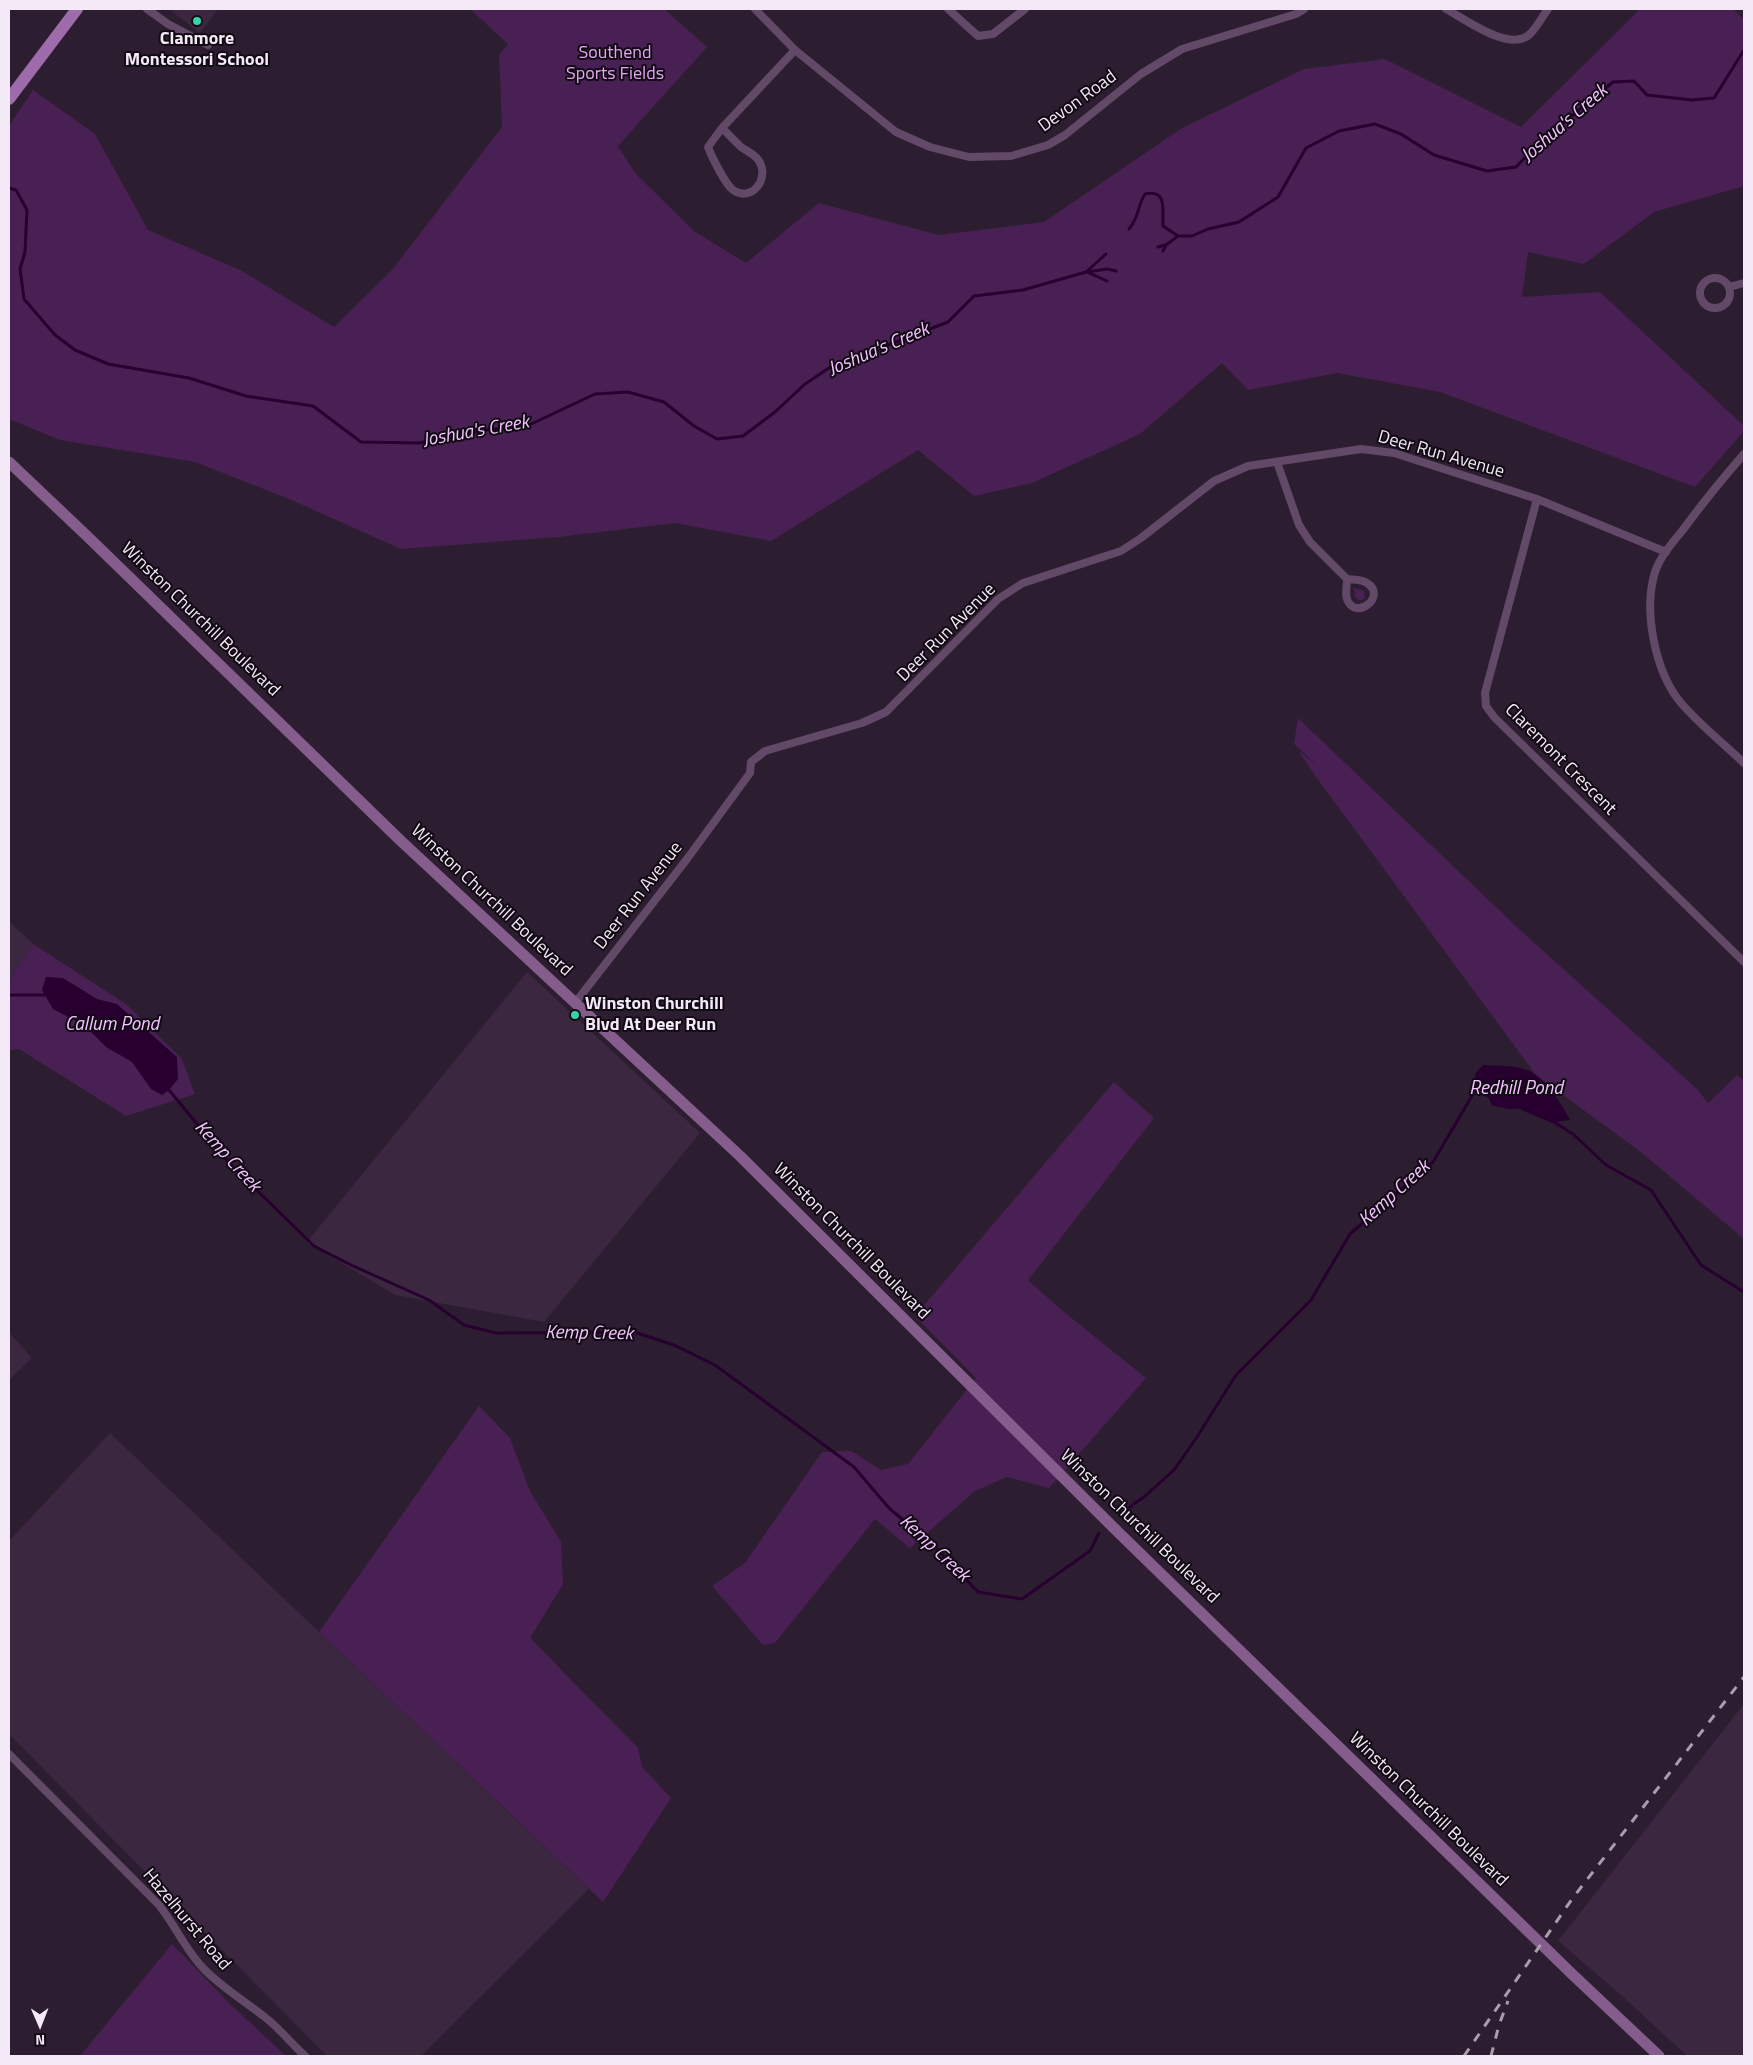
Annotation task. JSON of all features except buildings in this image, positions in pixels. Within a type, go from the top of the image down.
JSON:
[{"type":"main road","points":[[10,95],[76,9]]},
{"type":"main road","name":"Winston Churchill Boulevard","points":[[9,462],[88,536],[401,841],[740,1156],[1141,1554],[1572,1974],[1659,2056]]},
{"type":"street","points":[[148,9],[168,24],[208,45]]},
{"type":"street","name":"Devon Road","points":[[755,9],[795,50],[896,132],[930,147],[969,157],[1011,156],[1048,145],[1065,134],[1141,74],[1182,49],[1296,14],[1304,9]]},
{"type":"street","points":[[948,9],[978,36],[993,34],[1025,9]]},
{"type":"street","points":[[1446,9],[1494,35],[1514,41],[1522,40],[1529,34],[1548,9]]},
{"type":"street","points":[[722,128],[759,160],[763,173],[762,181],[757,188],[749,192],[733,190],[714,162],[708,147],[722,128],[795,50]]},
{"type":"street","points":[[1709,279],[1723,280],[1729,287],[1730,297],[1724,305],[1714,308],[1709,307],[1702,300],[1700,290],[1709,279]]},
{"type":"street","points":[[1729,287],[1744,283]]},
{"type":"street","name":"Deer Run Avenue","points":[[575,1003],[750,773],[752,762],[765,751],[862,723],[886,712],[998,599],[1023,583],[1121,551],[1141,538],[1214,480],[1230,472],[1248,466],[1361,449],[1394,453],[1537,499],[1666,552]]},
{"type":"street","points":[[1744,454],[1716,486],[1666,552],[1655,572],[1652,595],[1652,631],[1656,658],[1668,685],[1681,703],[1744,763]]},
{"type":"street","points":[[1277,462],[1299,524],[1310,542],[1347,579]]},
{"type":"street","name":"Claremont Crescent","points":[[1537,499],[1485,693],[1486,706],[1494,717],[1744,962]]},
{"type":"street","name":"Hazelhurst Road","points":[[9,1754],[159,1905],[170,1918],[191,1954],[203,1967],[232,1994],[268,2020],[305,2056]]},
{"type":"shaded area","name":"Clanmore Montessori School","points":[[169,9],[218,9],[200,33]]},
{"type":"shaded area","points":[[9,921],[33,944],[9,981]]},
{"type":"shaded area","points":[[527,972],[700,1133],[544,1322],[395,1295],[307,1242]]},
{"type":"shaded area","points":[[9,1332],[32,1358],[9,1380]]},
{"type":"shaded area","points":[[110,1433],[589,1889],[421,2056],[327,2056],[9,1734],[9,1541]]},
{"type":"shaded area","points":[[1744,1704],[1744,2056],[1687,2056],[1621,1995],[1558,1941]]},
{"type":"green space","name":"Southend Sports Fields","points":[[470,9],[664,9],[707,47],[617,145],[636,174],[694,231],[746,263],[819,203],[939,235],[1044,222],[1182,128],[1304,69],[1385,59],[1521,127],[1640,9],[1733,9],[1744,20],[1744,186],[1654,212],[1584,264],[1528,252],[1522,297],[1600,292],[1744,426],[1744,431],[1695,487],[1440,392],[1337,373],[1248,390],[1222,363],[1140,434],[1032,483],[974,496],[918,450],[771,541],[675,523],[559,537],[401,549],[289,499],[195,462],[60,440],[9,419],[9,126],[33,90],[95,134],[148,230],[242,271],[334,327],[392,270],[502,127],[499,55],[508,44]]},
{"type":"green space","points":[[1354,588],[1364,591],[1365,597],[1363,600],[1358,600],[1355,597]]},
{"type":"green space","points":[[1298,718],[1521,931],[1697,1089],[1708,1103],[1737,1075],[1744,1081],[1744,1239],[1642,1153],[1536,1075],[1298,750],[1319,767],[1294,744]]},
{"type":"green space","points":[[33,944],[126,1004],[182,1059],[195,1094],[126,1116],[19,1049],[9,1050],[9,981]]},
{"type":"green space","points":[[1114,1082],[1154,1118],[1028,1280],[1058,1307],[1146,1378],[1049,1488],[1007,1477],[975,1491],[910,1548],[875,1519],[775,1643],[763,1645],[712,1586],[745,1563],[822,1452],[851,1451],[881,1470],[908,1464],[976,1378],[915,1316]]},
{"type":"green space","points":[[479,1406],[510,1438],[530,1491],[561,1542],[563,1584],[530,1638],[638,1748],[642,1767],[671,1798],[603,1902],[319,1632]]},
{"type":"green space","points":[[172,1944],[228,2002],[286,2056],[80,2056]]},
{"type":"water","name":"Callum Pond","points":[[46,977],[63,978],[97,999],[117,1004],[177,1057],[178,1079],[169,1090],[162,1095],[151,1089],[132,1062],[106,1047],[84,1025],[53,1009],[42,990]]},
{"type":"water","name":"Redhill Pond","points":[[1483,1065],[1517,1067],[1533,1073],[1552,1091],[1570,1120],[1554,1122],[1526,1109],[1510,1109],[1493,1104],[1490,1097],[1476,1089],[1475,1074]]},
{"type":"waterway","name":"Joshua's Creek","points":[[1129,229],[1135,220],[1145,194],[1152,193],[1161,198],[1163,226],[1178,236],[1192,236],[1208,229],[1239,222],[1278,197],[1306,148],[1339,131],[1375,124],[1401,134],[1434,155],[1487,171],[1516,167],[1541,141],[1613,82],[1634,81],[1647,95],[1692,100],[1714,98],[1744,50]]},
{"type":"waterway","name":"Joshua's Creek","points":[[9,188],[16,190],[27,210],[25,252],[20,269],[24,299],[55,335],[75,350],[108,364],[189,378],[246,396],[313,406],[361,442],[419,443],[485,430],[527,426],[595,394],[628,392],[664,402],[694,426],[717,439],[743,436],[775,412],[805,384],[829,368],[853,364],[888,345],[948,322],[974,296],[1023,290],[1086,272],[1106,254]]},
{"type":"waterway","points":[[1163,251],[1166,245],[1178,236]]},
{"type":"waterway","points":[[1158,247],[1165,245]]},
{"type":"waterway","points":[[1087,272],[1107,269],[1116,271]]},
{"type":"waterway","points":[[1087,272],[1107,281]]},
{"type":"waterway","name":"Kemp Creek","points":[[9,995],[45,995]]},
{"type":"waterway","name":"Kemp Creek","points":[[1123,1512],[1145,1496],[1174,1470],[1236,1375],[1311,1300],[1350,1234],[1433,1162],[1476,1089],[1490,1097],[1493,1104],[1507,1107]]},
{"type":"waterway","name":"Kemp Creek","points":[[169,1090],[230,1164],[314,1246],[429,1300],[464,1325],[496,1333],[634,1332],[674,1345],[715,1365],[854,1467],[889,1508],[935,1547],[978,1592],[1022,1599],[1090,1551],[1099,1533]]},
{"type":"waterway","name":"Kemp Creek","points":[[1523,1109],[1554,1122],[1573,1134],[1606,1165],[1651,1190],[1701,1265],[1744,1292]]},
{"type":"railway","points":[[1464,2056],[1572,1899],[1744,1677]]},
{"type":"railway","points":[[1491,2056],[1499,2025],[1508,2001]]},
{"type":"place","name":"Clanmore Montessori School","points":[[197,21]]},
{"type":"place","name":"Winston Churchill Blvd At Deer Run","points":[[575,1015]]}]
